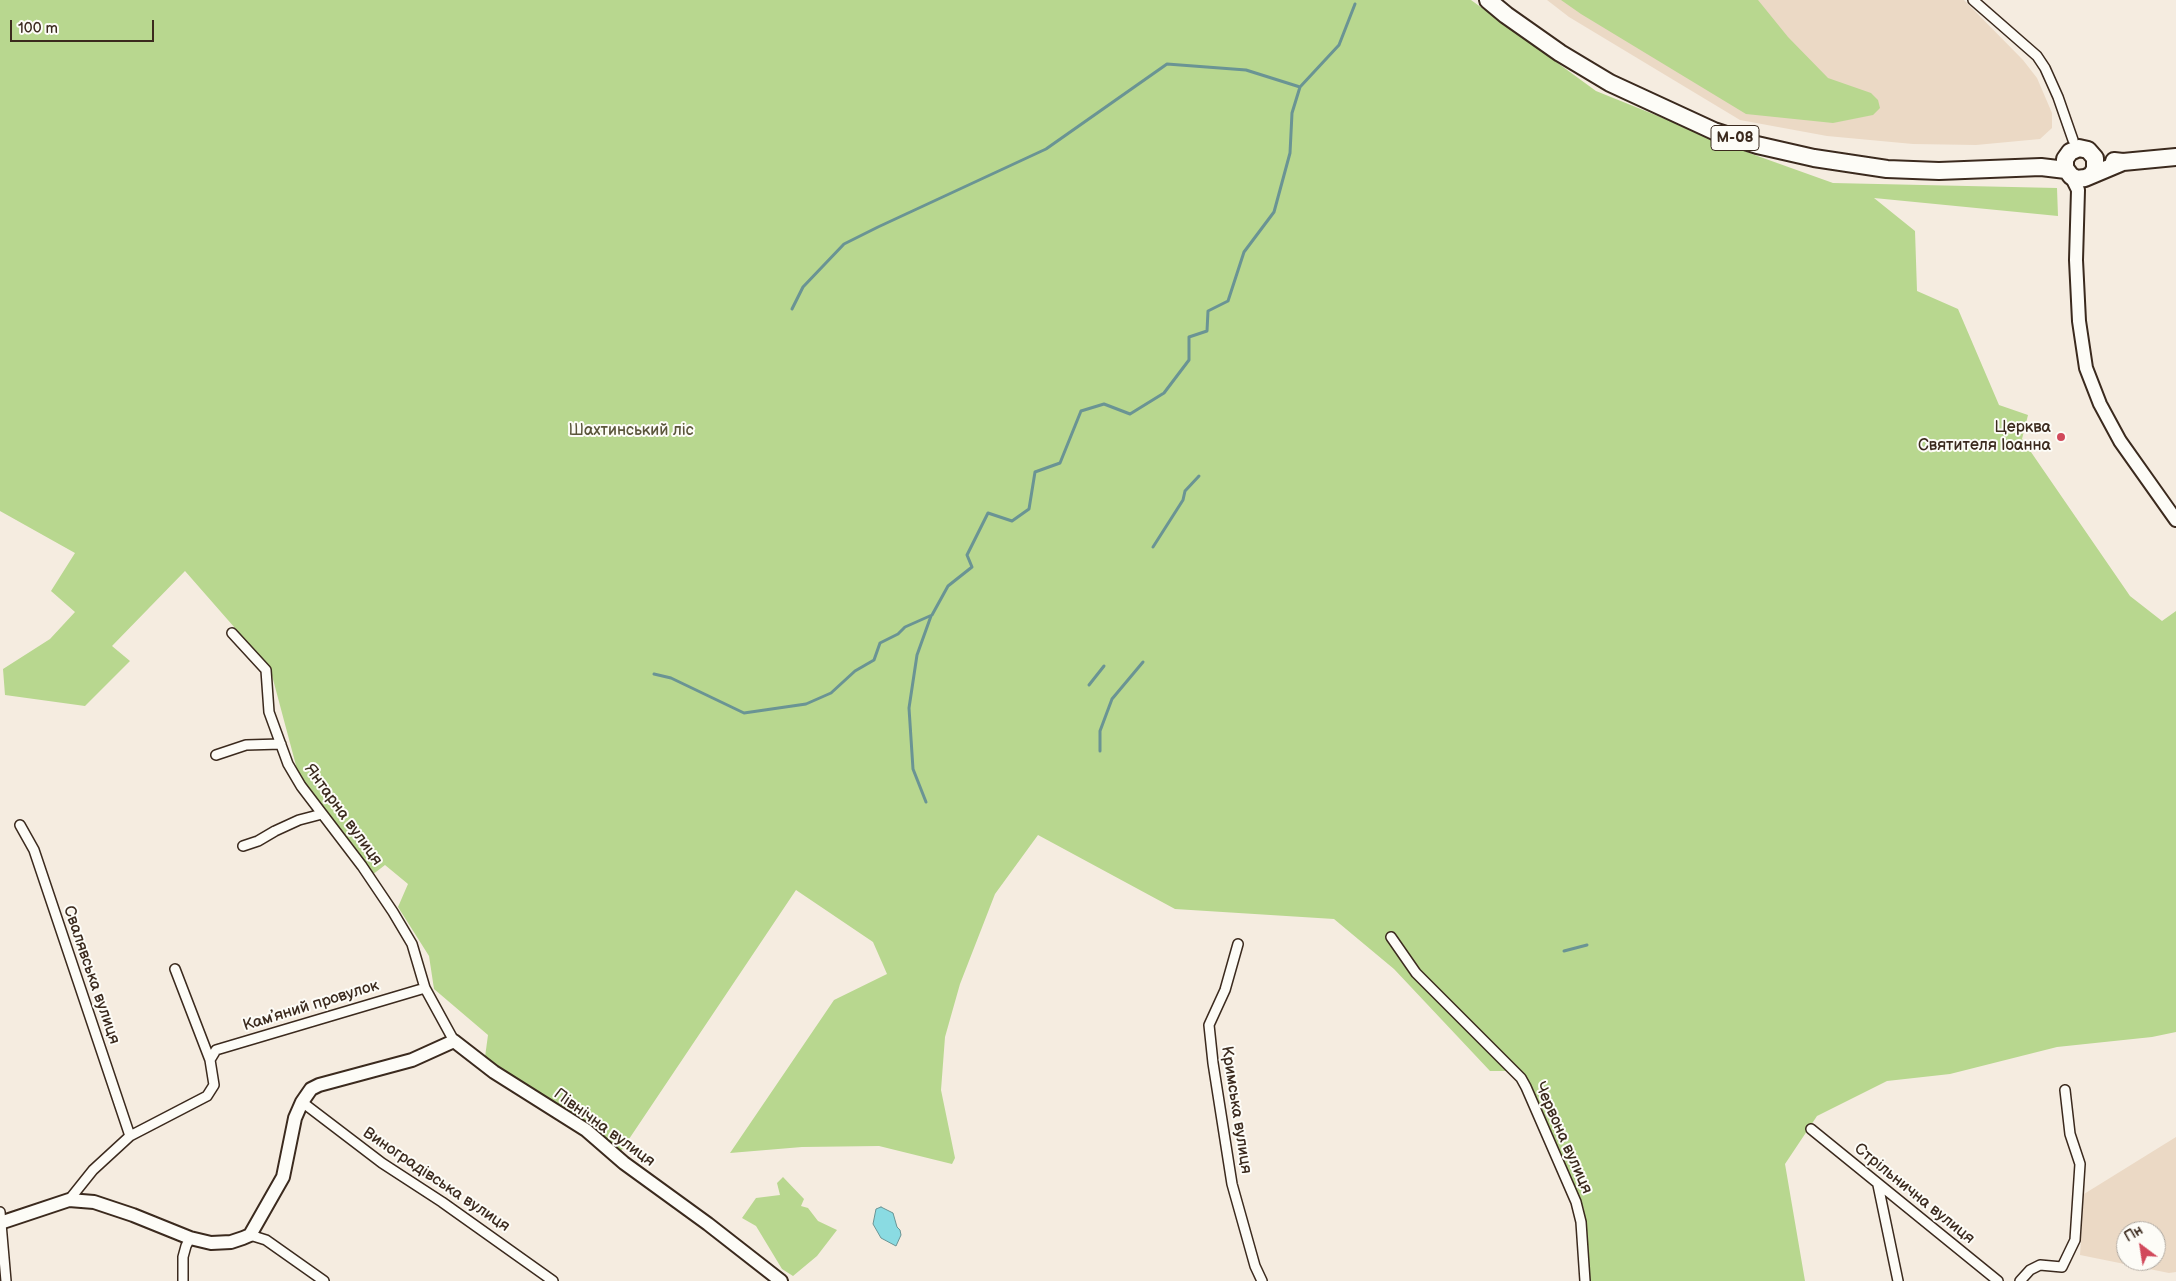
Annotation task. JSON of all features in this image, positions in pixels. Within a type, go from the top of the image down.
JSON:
[{"type":"highway","name":"М-08","points":[[1488,0],[1560,53],[1610,83],[1714,131],[1758,145],[1814,158],[1887,169],[1939,171],[2041,167],[2079,168]]},
{"type":"highway","points":[[2079,168],[2176,157]]},
{"type":"street","points":[[1973,0],[2037,56],[2045,68],[2058,97],[2073,140],[2079,168],[2076,260],[2079,321],[2086,368],[2100,404],[2120,441],[2176,520]]},
{"type":"street","points":[[2073,140],[2079,168]]},
{"type":"street","name":"Янтарна вулиця","points":[[232,634],[266,670],[269,712],[288,764],[393,912],[412,944],[425,988]]},
{"type":"street","points":[[216,755],[246,745],[280,744]]},
{"type":"street","points":[[243,846],[258,841],[275,830],[298,820],[322,814]]},
{"type":"street","name":"Свалявська вулиця","points":[[20,825],[34,850],[130,1136]]},
{"type":"street","name":"Червона вулиця","points":[[1391,937],[1416,973],[1521,1078],[1576,1202],[1581,1222],[1585,1281]]},
{"type":"street","name":"Кримська вулиця","points":[[1238,944],[1225,990],[1209,1025],[1212,1063],[1232,1184],[1255,1266],[1262,1281]]},
{"type":"street","points":[[69,1200],[93,1170],[130,1136],[207,1096],[214,1085],[210,1060],[175,969]]},
{"type":"street","name":"Північна вулиця","points":[[425,988],[454,1041],[494,1072],[586,1130],[624,1163],[708,1224],[781,1281]]},
{"type":"street","name":"Камʼяний провулок","points":[[210,1060],[216,1050],[425,988]]},
{"type":"street","points":[[6,1281],[0,1219],[69,1200],[94,1202],[133,1215],[190,1238],[211,1243],[231,1242],[250,1234],[283,1177],[295,1118],[302,1102],[312,1089],[319,1084],[412,1060],[454,1041]]},
{"type":"street","points":[[2020,1281],[2030,1270],[2040,1265],[2062,1268],[2075,1240],[2080,1164],[2070,1134],[2065,1090]]},
{"type":"street","name":"Виноградівська вулиця","points":[[302,1102],[382,1163],[482,1229],[552,1281]]},
{"type":"street","name":"Стрільнична вулиця","points":[[1811,1129],[1998,1281]]},
{"type":"street","points":[[1878,1185],[1898,1281]]},
{"type":"street","points":[[250,1234],[266,1240],[324,1281]]},
{"type":"street","points":[[182,1281],[183,1257],[190,1238]]},
{"type":"shaded area","points":[[1547,0],[1964,0],[2023,60],[2037,78],[2052,113],[2052,128],[2040,139],[1976,145],[1913,144],[1827,136],[1740,120],[1569,17]]},
{"type":"shaded area","points":[[2176,1137],[2176,1272],[2159,1271],[2166,1271],[2166,1221],[2116,1221],[2116,1262],[2080,1255],[2084,1194]]},
{"type":"green space","name":"Шахтинський ліс","points":[[0,0],[1471,0],[1596,91],[1752,154],[1833,183],[2057,188],[2058,216],[1874,198],[1915,231],[1917,291],[1958,309],[1999,405],[2028,415],[2022,439],[2130,596],[2162,621],[2176,611],[2176,1032],[2152,1037],[2057,1047],[1950,1074],[1887,1081],[1817,1116],[1785,1164],[1805,1281],[1589,1281],[1584,1209],[1522,1071],[1490,1071],[1394,969],[1334,919],[1175,909],[1038,835],[995,894],[960,984],[945,1037],[941,1090],[955,1158],[952,1164],[879,1146],[802,1147],[730,1153],[834,1000],[887,974],[873,942],[796,890],[621,1151],[581,1121],[485,1057],[488,1035],[434,989],[429,956],[398,907],[408,884],[385,865],[372,875],[298,773],[270,668],[185,571],[112,646],[130,661],[85,706],[5,695],[3,669],[50,639],[75,612],[51,591],[75,553],[0,511]]},
{"type":"green space","points":[[1561,0],[1758,0],[1788,37],[1828,78],[1871,93],[1878,100],[1880,108],[1873,115],[1833,123],[1746,114]]},
{"type":"green space","points":[[783,1177],[804,1199],[801,1206],[808,1208],[818,1221],[837,1230],[817,1256],[793,1276],[782,1269],[756,1226],[742,1218],[756,1198],[780,1195],[777,1183]]},
{"type":"water","points":[[881,1207],[893,1213],[897,1227],[900,1230],[901,1235],[896,1246],[881,1238],[873,1224],[876,1209]]},
{"type":"waterway","points":[[654,674],[671,678],[744,713],[806,704],[831,693],[855,671],[874,660],[880,643],[898,634],[905,627],[932,615],[948,586],[972,567],[967,555],[988,513],[1012,521],[1029,509],[1035,472],[1060,463],[1081,411],[1104,404],[1130,414],[1164,393],[1189,360],[1189,337],[1207,331],[1208,311],[1228,301],[1244,252],[1274,212],[1290,153],[1292,113],[1300,87],[1339,45],[1355,4]]},
{"type":"waterway","points":[[792,309],[803,287],[844,244],[1046,149],[1167,64],[1246,70],[1300,87]]},
{"type":"waterway","points":[[1153,547],[1183,500],[1185,491],[1199,476]]},
{"type":"waterway","points":[[926,802],[913,769],[909,708],[917,655],[931,616]]},
{"type":"waterway","points":[[1100,751],[1100,731],[1112,699],[1143,662]]},
{"type":"waterway","points":[[1089,685],[1104,666]]},
{"type":"waterway","points":[[1564,951],[1587,945]]},
{"type":"place","name":"Церква Святителя Іоанна","points":[[2061,437]]}]
